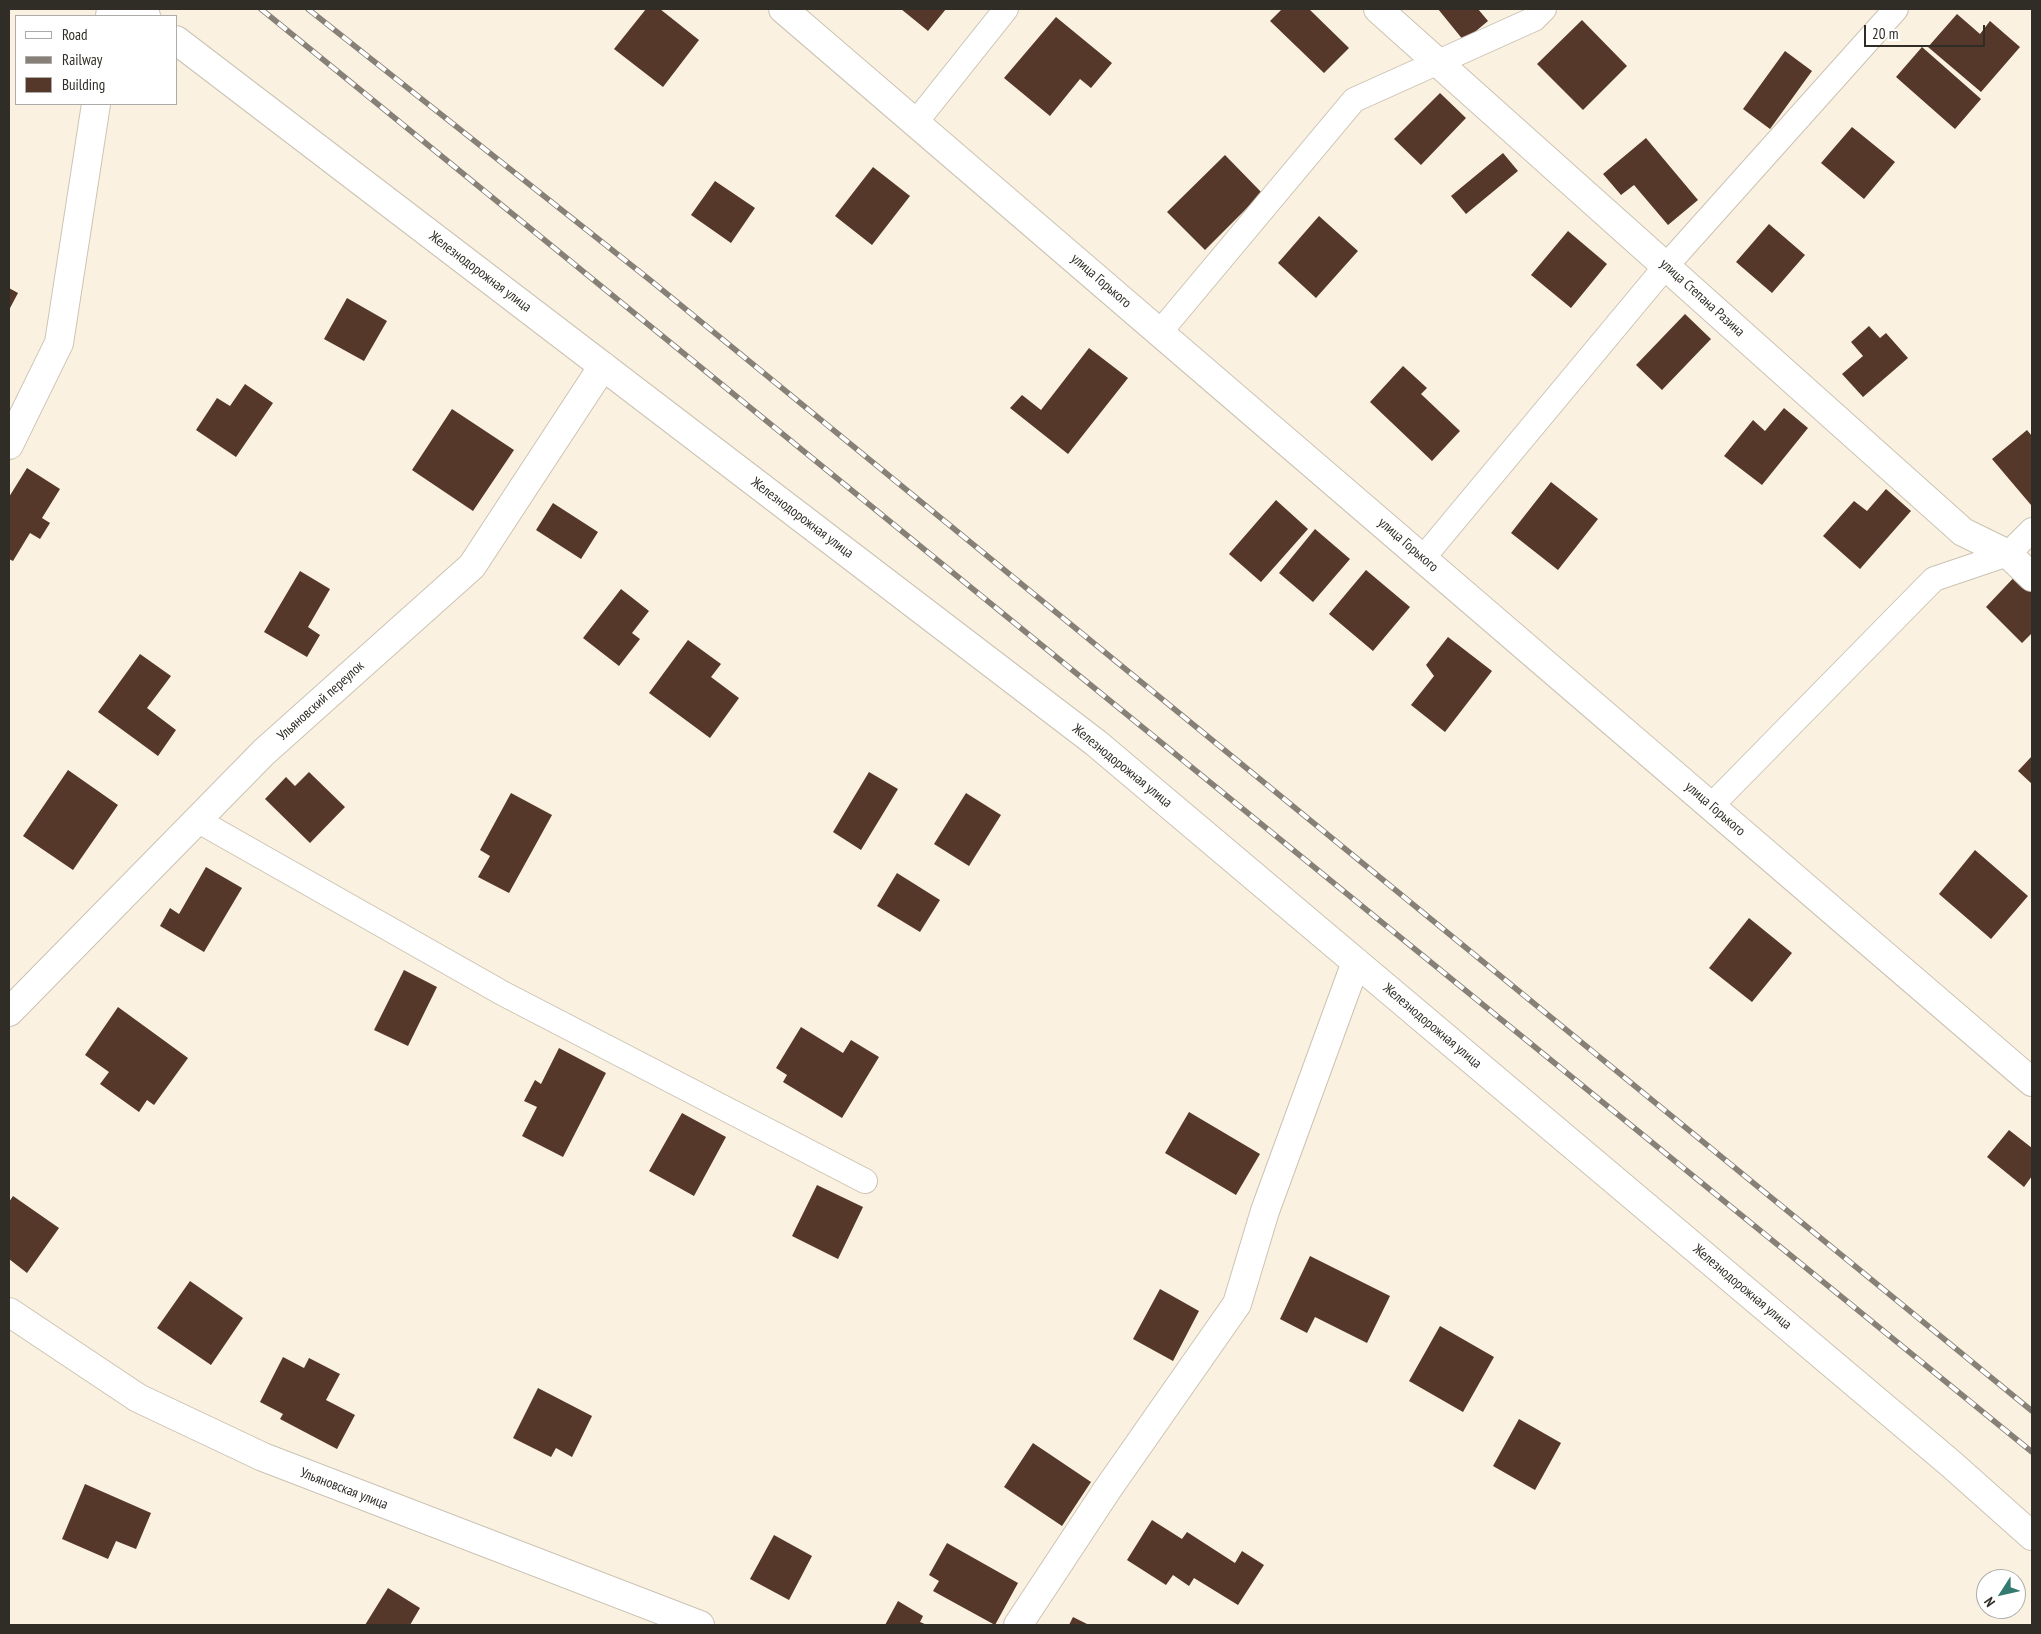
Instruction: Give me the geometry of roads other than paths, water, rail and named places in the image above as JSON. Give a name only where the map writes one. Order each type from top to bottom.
[{"type":"street","name":"улица Горького","points":[[783,9],[2032,1082]]},
{"type":"street","name":"улица Степана Разина","points":[[1378,9],[1963,532],[2008,554],[2032,577]]},
{"type":"street","name":"Железнодорожная улица","points":[[178,42],[1096,743],[1950,1463],[2032,1536]]},
{"type":"street","points":[[9,445],[59,343],[96,105]]},
{"type":"street","name":"Ульяновский переулок","points":[[9,1012],[264,752],[472,566],[603,366]]},
{"type":"street","points":[[1018,1625],[1107,1490],[1237,1304],[1265,1211],[1356,962]]},
{"type":"street","name":"Ульяновская улица","points":[[9,1312],[138,1398],[263,1457],[700,1625]]},
{"type":"lane","points":[[916,122],[1006,9]]},
{"type":"lane","points":[[1160,332],[1354,100],[1534,19],[1544,9]]},
{"type":"lane","points":[[1422,558],[1666,266],[1896,9]]},
{"type":"lane","points":[[1711,806],[1934,579],[2008,554],[2032,530]]},
{"type":"lane","points":[[197,820],[504,994],[865,1181]]},
{"type":"railway","points":[[261,9],[2032,1452]]},
{"type":"railway","points":[[308,9],[650,280],[2032,1411]]}]
